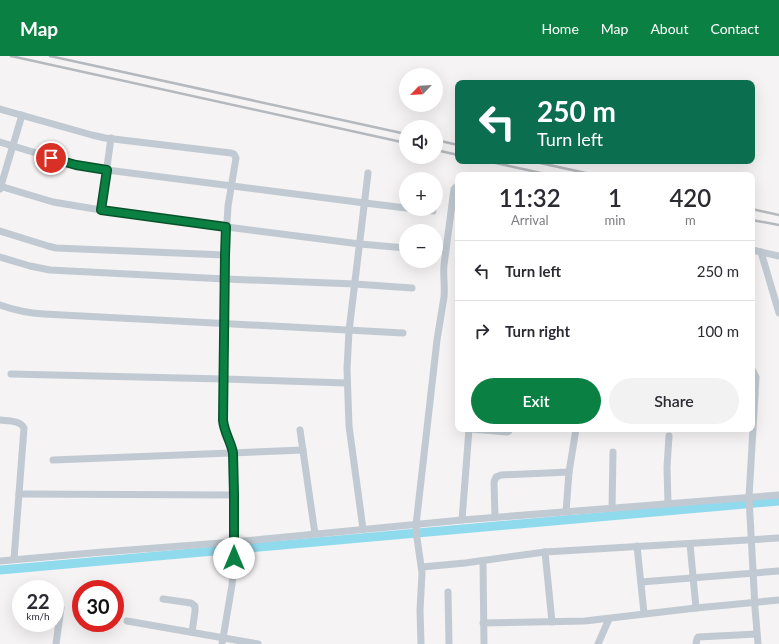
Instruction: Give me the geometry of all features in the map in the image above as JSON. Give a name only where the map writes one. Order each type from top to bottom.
[{"type":"street","points":[[0,109],[84,134],[234,154],[236,158],[226,227],[223,379],[223,420],[233,453],[234,558],[232,585],[223,641]]},
{"type":"street","points":[[22,115],[0,187],[53,202],[101,210],[360,244],[399,247]]},
{"type":"street","points":[[101,210],[111,138]]},
{"type":"street","points":[[0,142],[76,165],[232,187],[399,207]]},
{"type":"street","points":[[363,529],[348,426],[347,383],[349,331],[368,173]]},
{"type":"street","points":[[421,644],[420,610],[422,567],[416,527],[437,340],[444,297],[445,283],[443,272],[455,188]]},
{"type":"street","points":[[0,232],[56,248],[225,255]]},
{"type":"street","points":[[755,251],[779,256]]},
{"type":"street","points":[[761,252],[779,313]]},
{"type":"street","points":[[0,257],[50,270],[225,280],[355,284],[412,288]]},
{"type":"street","points":[[0,305],[31,314],[403,333]]},
{"type":"street","points":[[11,374],[347,383]]},
{"type":"street","points":[[755,375],[755,395]]},
{"type":"street","points":[[0,420],[20,423],[24,428],[14,559]]},
{"type":"street","points":[[300,430],[315,534]]},
{"type":"street","points":[[462,520],[470,432]]},
{"type":"street","points":[[566,512],[569,472],[576,432]]},
{"type":"street","points":[[753,432],[749,517],[758,644]]},
{"type":"street","points":[[668,504],[667,467],[669,436]]},
{"type":"street","points":[[53,460],[303,450]]},
{"type":"street","points":[[612,508],[613,452]]},
{"type":"street","points":[[495,518],[494,482],[496,477],[502,475],[569,472]]},
{"type":"street","points":[[19,494],[234,495]]},
{"type":"street","points":[[0,560],[234,544],[363,529],[416,527],[462,520],[668,504],[749,500],[779,495]]},
{"type":"street","points":[[422,567],[483,561],[545,552],[751,541],[779,538]]},
{"type":"street","points":[[690,544],[696,608]]},
{"type":"street","points":[[637,546],[644,614]]},
{"type":"street","points":[[545,552],[552,622]]},
{"type":"street","points":[[483,561],[484,644]]},
{"type":"street","points":[[641,582],[779,571]]},
{"type":"street","points":[[448,592],[449,644]]},
{"type":"street","points":[[163,599],[191,603],[195,606],[192,632]]},
{"type":"street","points":[[483,623],[570,622],[609,619],[696,608],[779,600]]},
{"type":"street","points":[[598,644],[609,619]]},
{"type":"street","points":[[127,621],[192,632],[223,641],[258,644]]},
{"type":"street","points":[[56,644],[58,632]]},
{"type":"street","points":[[696,644],[698,637],[757,634]]},
{"type":"street","points":[[723,635],[723,644]]},
{"type":"waterway","points":[[0,570],[779,501]]},
{"type":"railway","points":[[11,56],[399,141]]},
{"type":"railway","points":[[50,56],[399,132]]},
{"type":"railway","points":[[443,142],[455,144]]},
{"type":"railway","points":[[443,152],[455,154]]},
{"type":"railway","points":[[500,164],[536,172]]},
{"type":"railway","points":[[545,164],[581,172]]},
{"type":"railway","points":[[755,210],[779,215]]},
{"type":"railway","points":[[755,221],[779,225]]},
{"type":"route","points":[[51,158],[89,168],[107,170],[101,210],[226,227],[223,420],[225,431],[233,453],[234,558]]}]
